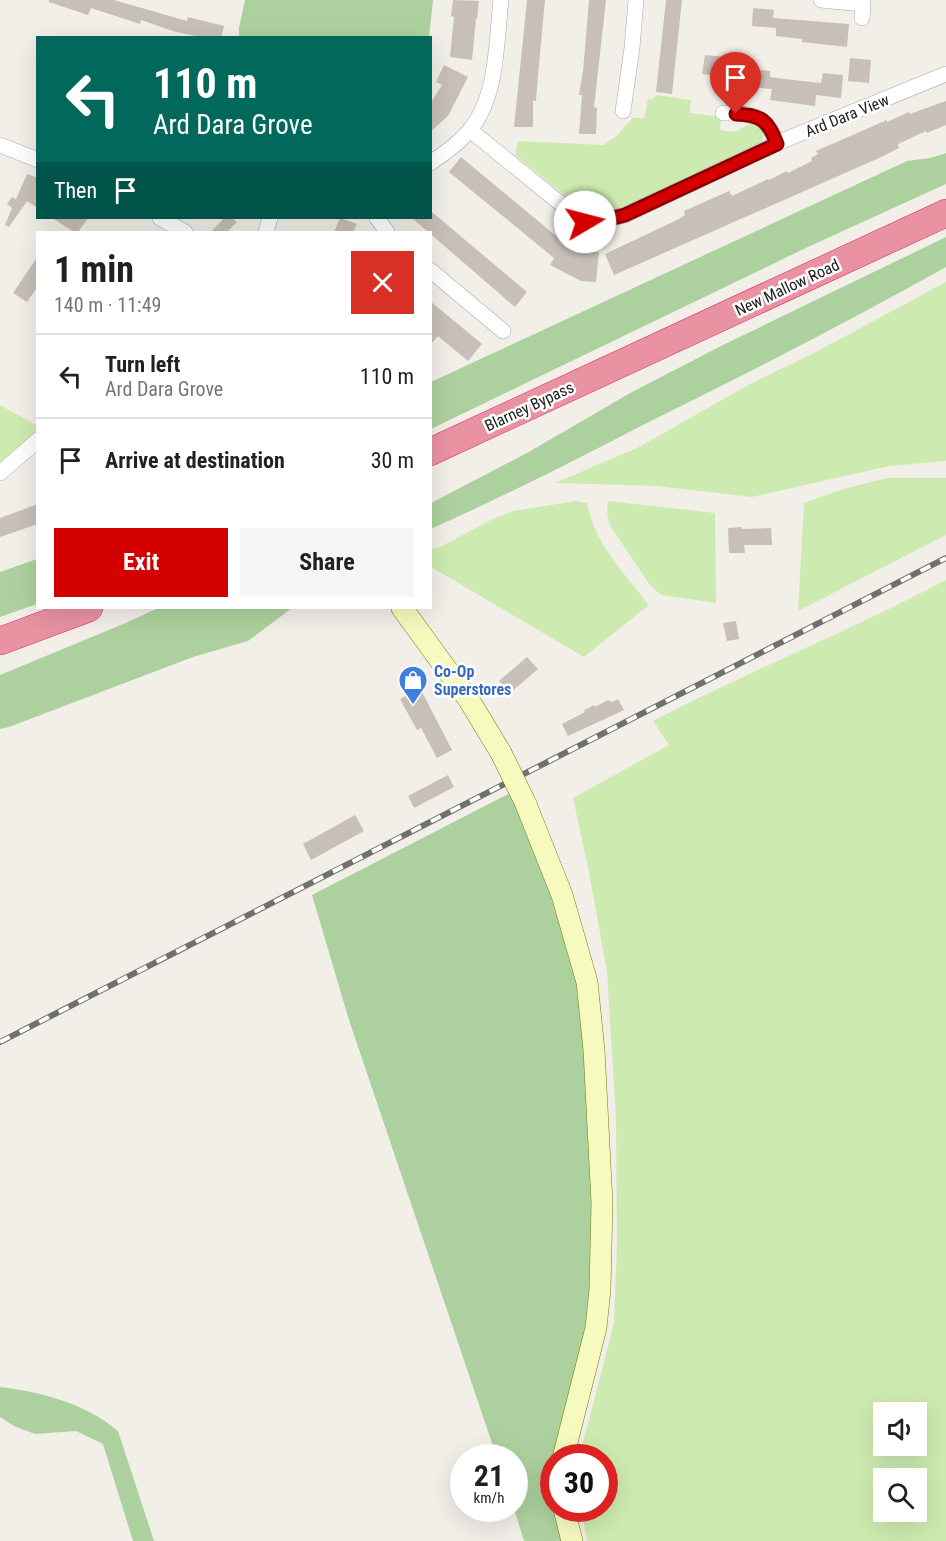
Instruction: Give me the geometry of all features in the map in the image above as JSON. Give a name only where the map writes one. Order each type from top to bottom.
[{"type":"highway","name":"New Mallow Road","points":[[628,360],[946,213]]},
{"type":"highway","name":"Blarney Bypass","points":[[432,451],[628,360]]},
{"type":"highway","points":[[0,641],[86,609]]},
{"type":"street","points":[[432,161],[470,130],[489,88],[501,0]]},
{"type":"street","points":[[623,111],[636,0]]},
{"type":"street","points":[[821,0],[863,4],[862,18]]},
{"type":"street","name":"Ard Dara View","points":[[470,130],[577,217],[585,222],[597,222],[625,215],[777,144],[946,74]]},
{"type":"street","points":[[723,113],[752,115],[762,119],[769,125],[777,144]]},
{"type":"street","points":[[0,145],[36,159]]},
{"type":"street","points":[[162,219],[183,231]]},
{"type":"street","points":[[432,272],[503,331]]},
{"type":"street","points":[[0,473],[36,442]]},
{"type":"street","points":[[403,609],[469,700],[501,753],[525,801],[562,895],[586,982],[594,1050],[602,1203],[600,1289],[596,1328],[567,1444]]},
{"type":"street","points":[[567,1522],[572,1541]]},
{"type":"green space","points":[[245,0],[433,0],[429,36],[239,36]]},
{"type":"green space","points":[[656,95],[691,100],[690,113],[721,117],[720,130],[738,131],[752,122],[765,132],[761,144],[617,212],[596,217],[588,214],[515,155],[518,141],[603,145],[617,136],[632,118],[644,118],[648,99],[652,100]]},
{"type":"green space","points":[[946,153],[946,184],[810,246],[432,429],[432,382],[907,161]]},
{"type":"green space","points":[[946,237],[946,267],[872,308],[540,478],[432,529],[432,502],[527,453],[632,392],[723,345]]},
{"type":"green space","points":[[946,282],[946,461],[889,466],[752,497],[657,486],[555,483],[639,447],[750,384],[814,353]]},
{"type":"green space","points":[[0,405],[36,425],[36,432],[0,463]]},
{"type":"green space","points":[[887,478],[946,478],[946,535],[798,611],[804,503],[843,489]]},
{"type":"green space","points":[[576,501],[587,503],[603,545],[649,605],[584,657],[432,568],[432,549],[513,511]]},
{"type":"green space","points":[[608,501],[715,513],[716,603],[661,595],[650,585],[609,524]]},
{"type":"green space","points":[[36,559],[36,604],[0,617],[0,572]]},
{"type":"green space","points":[[946,580],[946,1541],[587,1541],[583,1522],[618,1522],[618,1444],[583,1444],[614,1323],[617,1244],[616,1119],[607,972],[573,798],[669,745],[653,721]]},
{"type":"green space","points":[[156,609],[291,609],[248,641],[193,657],[0,729],[0,675]]},
{"type":"green space","points":[[510,793],[531,835],[571,957],[585,1026],[596,1239],[591,1322],[557,1444],[540,1444],[540,1522],[560,1522],[564,1541],[524,1541],[518,1522],[528,1522],[528,1444],[492,1444],[348,1017],[312,895]]},
{"type":"green space","points":[[0,1387],[62,1400],[91,1413],[118,1431],[154,1541],[133,1541],[103,1444],[76,1431],[35,1434],[14,1426],[0,1417]]},
{"type":"building","points":[[49,0],[114,0],[187,21],[188,17],[224,26],[222,36],[196,36],[141,20],[140,24],[91,8],[88,15],[49,2]]},
{"type":"building","points":[[453,0],[479,1],[472,60],[450,57],[454,17],[451,16]]},
{"type":"building","points":[[527,0],[545,0],[536,101],[533,101],[533,127],[514,127]]},
{"type":"building","points":[[589,0],[606,0],[594,107],[597,108],[596,134],[579,134],[582,95],[579,95]]},
{"type":"building","points":[[666,0],[682,0],[672,94],[656,92]]},
{"type":"building","points":[[753,8],[774,10],[773,18],[849,24],[847,47],[802,42],[802,39],[776,36],[776,28],[752,26]]},
{"type":"building","points":[[705,55],[725,57],[725,60],[736,61],[735,67],[770,71],[770,77],[821,83],[823,73],[843,75],[841,98],[816,95],[815,106],[770,100],[772,89],[725,85],[726,77],[702,74]]},
{"type":"building","points":[[850,58],[871,60],[869,83],[848,81]]},
{"type":"building","points":[[444,65],[468,77],[448,116],[432,130],[432,101],[442,85],[436,82]]},
{"type":"building","points":[[946,101],[946,125],[927,133],[926,131],[898,144],[899,148],[879,158],[614,275],[605,254],[679,219],[685,215],[684,211],[729,191],[732,196],[787,171],[788,173],[812,161],[811,158],[818,154],[816,151],[887,120],[887,122],[909,112],[910,114]]},
{"type":"building","points":[[461,157],[555,235],[584,251],[599,252],[596,282],[581,281],[550,265],[554,258],[449,172]]},
{"type":"building","points":[[27,174],[36,177],[36,207],[27,201],[9,227],[5,225],[12,208],[7,204],[12,197],[16,199]]},
{"type":"building","points":[[432,212],[527,292],[515,307],[432,235],[432,231],[427,231],[413,219],[432,219]]},
{"type":"building","points":[[54,219],[87,219],[79,231],[72,231]]},
{"type":"building","points":[[223,219],[233,219],[237,222],[228,231],[212,231]]},
{"type":"building","points":[[340,219],[357,224],[354,231],[334,231]]},
{"type":"building","points":[[36,259],[36,289],[27,302],[13,293]]},
{"type":"building","points":[[432,303],[482,344],[468,361],[438,336],[432,343]]},
{"type":"building","points":[[36,505],[36,525],[0,537],[0,518]]},
{"type":"building","points":[[742,527],[742,529],[771,528],[772,545],[744,545],[745,553],[729,553],[728,528]]},
{"type":"building","points":[[736,621],[739,639],[727,641],[723,623]]},
{"type":"building","points":[[527,657],[538,669],[510,693],[499,681]]},
{"type":"building","points":[[420,688],[452,750],[437,758],[421,728],[417,730],[400,699]]},
{"type":"building","points":[[618,699],[624,710],[568,736],[562,724],[594,705],[595,707],[608,700],[612,702]]},
{"type":"building","points":[[448,775],[454,787],[414,808],[408,796]]},
{"type":"building","points":[[355,815],[364,831],[311,860],[303,844]]},
{"type":"railway","points":[[0,1042],[946,558]]},
{"type":"place","name":"Co-Op Superstores","points":[[413,706]]},
{"type":"route","points":[[585,222],[597,222],[625,215],[777,144],[769,125],[762,119],[752,115],[736,114]]}]
